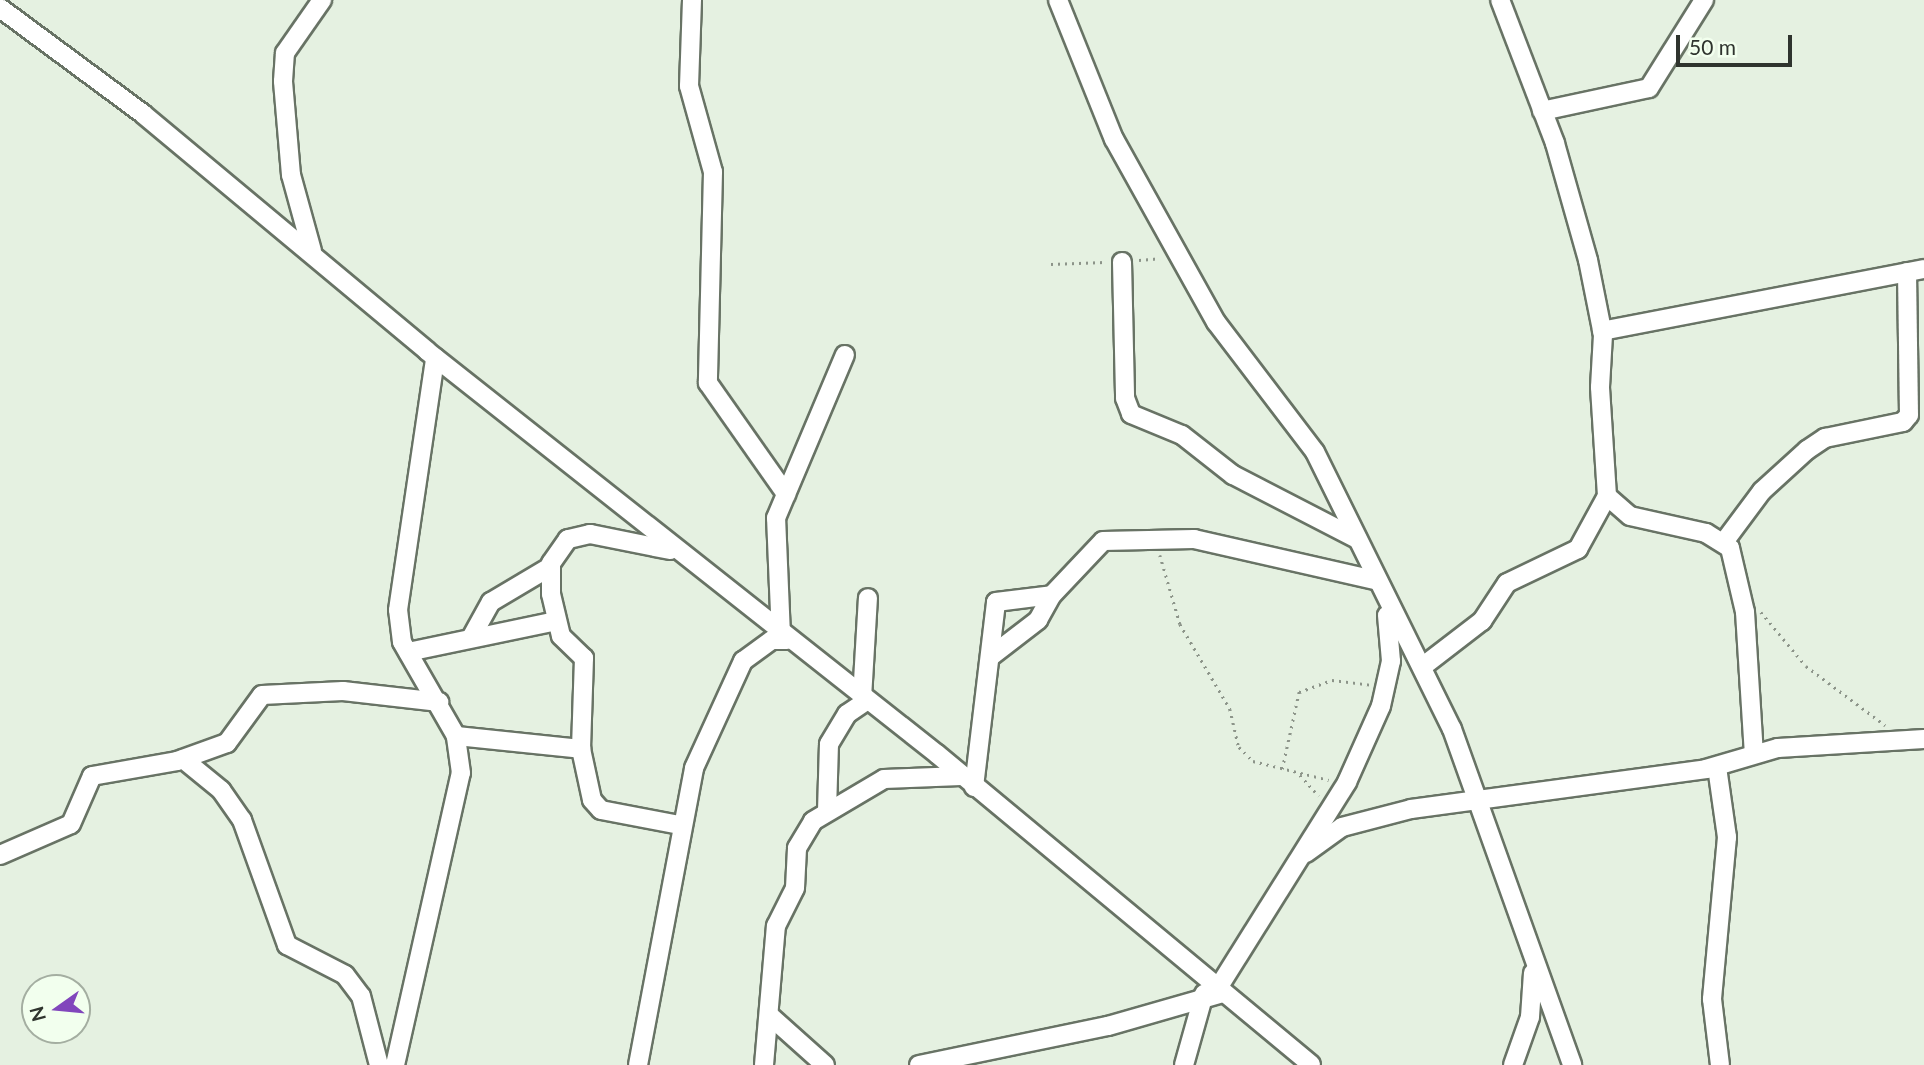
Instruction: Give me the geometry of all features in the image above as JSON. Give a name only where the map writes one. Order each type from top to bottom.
[{"type":"street","points":[[312,251],[291,175],[283,81],[285,53],[321,0]]},
{"type":"street","points":[[692,0],[689,86],[713,172],[708,383],[786,494]]},
{"type":"street","points":[[1058,0],[1114,139],[1199,293],[1302,430],[1357,538],[1384,601],[1422,667],[1477,799],[1572,1065]]},
{"type":"street","points":[[1422,667],[1482,621],[1507,583],[1578,549],[1608,496],[1602,331],[1572,195],[1500,0]]},
{"type":"street","points":[[1542,111],[1649,88],[1704,0]]},
{"type":"street","points":[[0,8],[312,251],[435,358],[968,782],[1215,992],[1311,1065]]},
{"type":"street","points":[[1122,262],[1125,398],[1131,414],[1182,435],[1233,475],[1357,538]]},
{"type":"street","points":[[1602,331],[1915,271],[1909,415],[1903,422],[1825,438],[1807,450],[1762,491],[1724,542]]},
{"type":"street","points":[[784,638],[774,530],[786,494],[845,355]]},
{"type":"street","points":[[396,1065],[461,773],[456,736],[439,702],[408,652],[398,610],[435,358]]},
{"type":"street","points":[[1608,496],[1630,516],[1724,542]]},
{"type":"street","points":[[680,825],[601,810],[592,800],[581,749],[584,658],[561,636],[556,621],[550,567],[555,549],[590,534],[681,554]]},
{"type":"street","points":[[990,657],[1038,620],[1052,595],[1103,541],[1158,542],[1194,539],[1374,580]]},
{"type":"street","points":[[1724,542],[1740,589],[1754,754]]},
{"type":"street","points":[[472,636],[491,602],[550,567]]},
{"type":"street","points":[[968,782],[990,657],[996,602],[1052,595]]},
{"type":"street","points":[[827,811],[829,744],[847,714],[864,700],[868,597]]},
{"type":"street","points":[[1184,1065],[1215,992],[1262,909],[1306,852],[1346,785],[1385,689],[1391,661],[1384,601]]},
{"type":"street","points":[[408,652],[472,636],[556,621]]},
{"type":"street","points":[[638,1065],[680,825],[694,768],[743,661],[772,640],[784,638]]},
{"type":"street","points":[[0,855],[71,824],[92,776],[183,759],[239,733],[261,695],[343,691],[439,702]]},
{"type":"street","points":[[456,736],[581,749]]},
{"type":"street","points":[[1306,852],[1342,827],[1477,799],[1717,766],[1754,754],[1924,738]]},
{"type":"street","points":[[183,759],[221,790],[242,820],[287,945],[345,975],[361,996],[379,1065]]},
{"type":"street","points":[[1717,766],[1727,837],[1712,999],[1720,1065]]},
{"type":"street","points":[[764,1065],[773,939],[795,888],[797,848],[813,821],[884,779],[968,782]]},
{"type":"street","points":[[1513,1065],[1530,1017],[1533,956]]},
{"type":"street","points":[[919,1065],[1108,1026],[1215,992]]},
{"type":"street","points":[[769,1015],[797,1034],[825,1065]]},
{"type":"path","points":[[1158,542],[1180,624],[1230,709],[1239,747],[1253,761],[1346,785]]},
{"type":"path","points":[[1740,589],[1807,666],[1905,738]]},
{"type":"path","points":[[1282,769],[1295,701],[1305,687],[1348,680],[1385,689]]},
{"type":"path","points":[[1299,774],[1329,814]]}]
